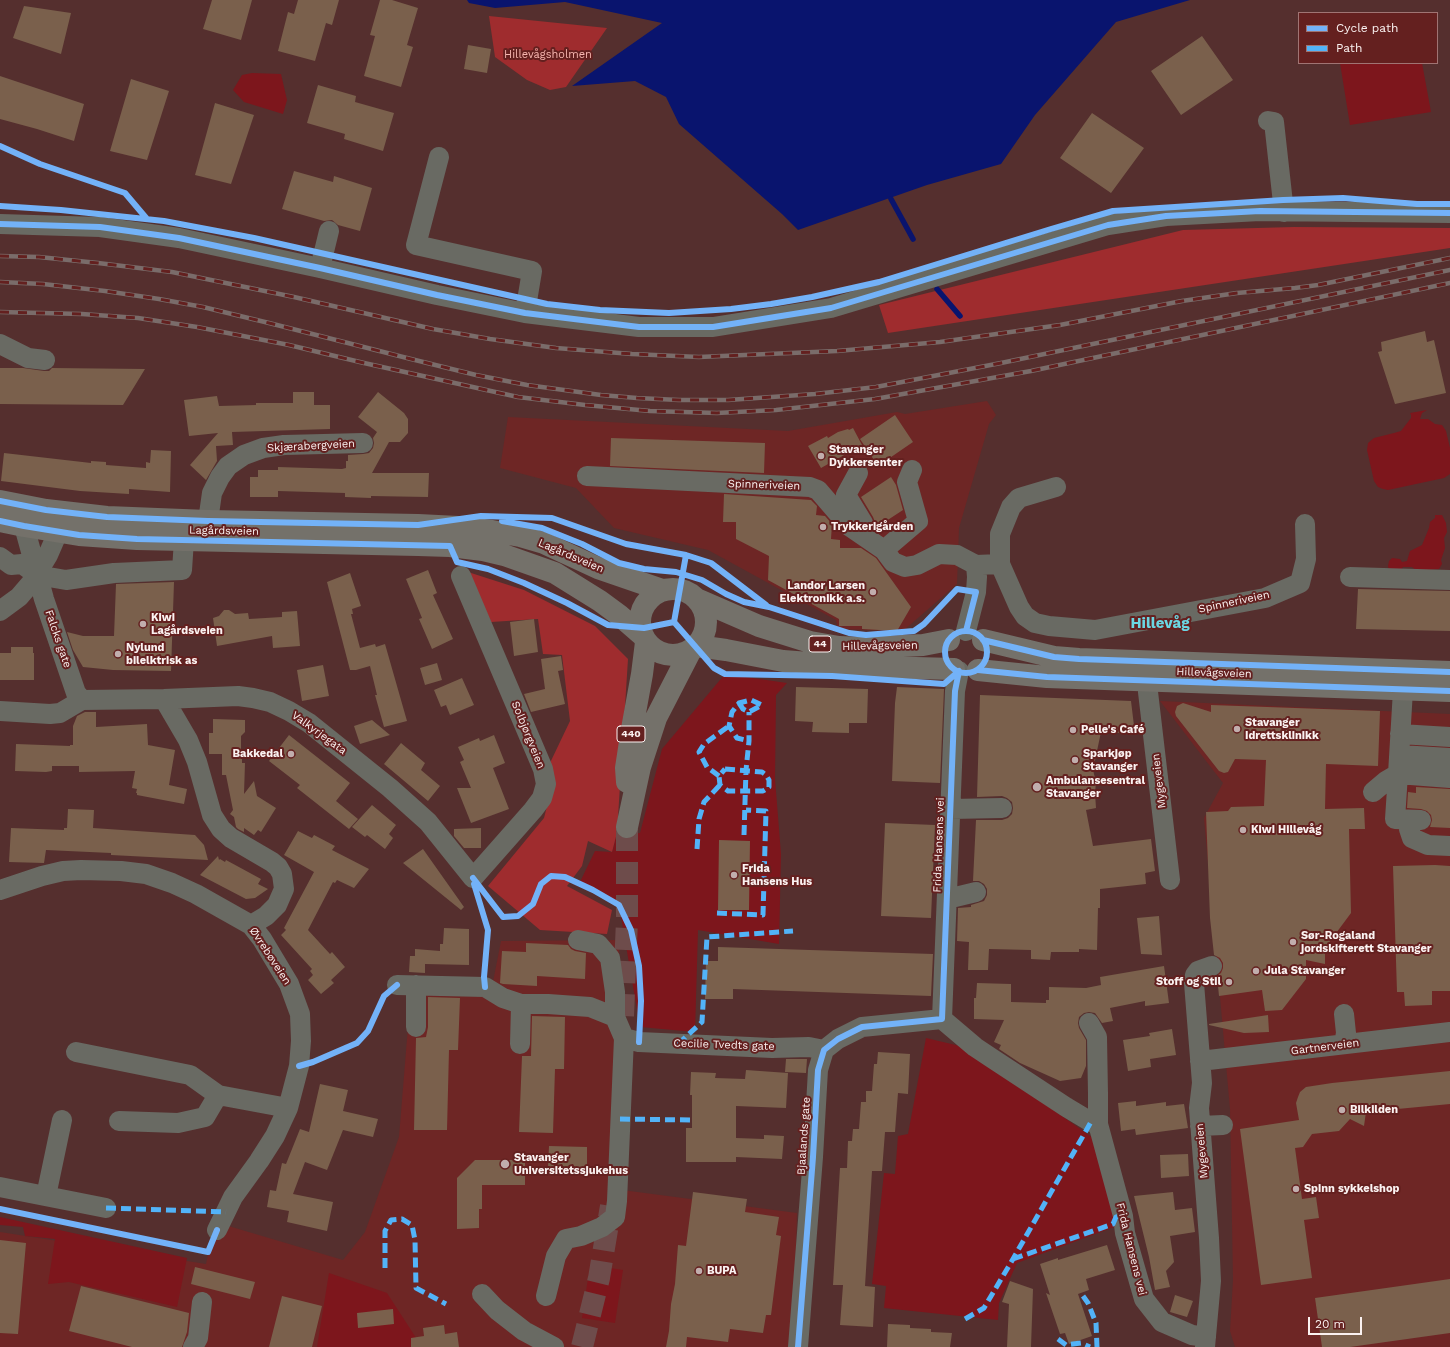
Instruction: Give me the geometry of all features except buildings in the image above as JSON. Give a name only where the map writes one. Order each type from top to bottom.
[{"type":"main road","name":"Lagårdsveien","points":[[0,501],[46,510],[107,517],[208,521],[418,525],[458,527],[492,531],[544,543],[598,568],[662,590]]},
{"type":"main road","name":"Lagårdsveien","points":[[0,521],[58,532],[91,536],[184,540],[431,545],[483,550],[504,555],[555,573],[600,601],[619,615],[644,639]]},
{"type":"main road","name":"44","points":[[662,590],[677,589],[691,593],[699,600]]},
{"type":"main road","points":[[644,639],[640,620],[644,607],[652,596],[662,590]]},
{"type":"main road","points":[[693,649],[705,635],[707,622],[705,610],[699,600]]},
{"type":"main road","name":"Hillevågsveien","points":[[699,600],[759,626],[810,642],[839,647],[869,648],[923,645],[966,637],[1054,657],[1071,659],[1450,672]]},
{"type":"main road","points":[[966,637],[986,645],[986,658],[983,665],[963,670],[949,663],[946,657],[946,648],[966,637]]},
{"type":"main road","name":"44","points":[[644,639],[656,651],[667,656],[678,656],[693,649]]},
{"type":"main road","name":"440","points":[[644,639],[642,674],[626,768],[627,827],[640,767],[656,718],[693,649]]},
{"type":"main road","name":"Hillevågsveien","points":[[693,649],[726,650],[783,660],[839,666],[963,670],[1047,677],[1450,691]]},
{"type":"street","points":[[1268,121],[1274,122],[1292,212]]},
{"type":"street","points":[[439,157],[416,245],[532,271],[525,314]]},
{"type":"street","points":[[0,224],[100,227],[179,238],[525,314],[639,328],[714,327],[831,308],[1108,224],[1166,216],[1260,211],[1450,213]]},
{"type":"street","points":[[320,268],[329,231]]},
{"type":"street","points":[[0,344],[28,358],[45,360]]},
{"type":"street","name":"Skjærabergveien","points":[[208,521],[212,493],[220,477],[228,466],[244,455],[263,448],[284,445],[363,443]]},
{"type":"street","points":[[858,473],[846,495],[876,544],[918,521],[907,482],[912,470]]},
{"type":"street","name":"Spinneriveien","points":[[587,476],[810,487],[818,490],[849,526],[876,544],[893,562],[905,567],[917,564],[940,554],[958,555],[976,565]]},
{"type":"street","name":"Spinneriveien","points":[[1056,487],[1019,498],[1011,507],[1000,534],[1000,564],[1019,607],[1025,616],[1035,623],[1049,626],[1094,630],[1265,598],[1300,583],[1306,559],[1304,524]]},
{"type":"street","name":"Falcks gate","points":[[24,526],[44,599],[76,693],[82,700]]},
{"type":"street","points":[[0,611],[19,597],[37,575],[58,532]]},
{"type":"street","points":[[4,566],[22,564],[37,575],[66,580],[114,573],[182,570],[184,540]]},
{"type":"street","points":[[966,637],[976,592],[978,577],[976,565],[1000,564]]},
{"type":"street","name":"Solbjørgveien","points":[[461,576],[542,769],[546,784],[542,798],[533,810],[473,878]]},
{"type":"street","points":[[1350,577],[1450,580]]},
{"type":"street","name":"Frida Hansens vei","points":[[942,1019],[955,691],[963,670]]},
{"type":"street","name":"Mygeveien","points":[[1148,681],[1148,692],[1170,880]]},
{"type":"street","points":[[1403,690],[1395,819],[1417,820],[1409,829],[1412,838],[1428,845],[1450,846]]},
{"type":"street","name":"Valkyrjegata","points":[[0,711],[50,714],[60,713],[82,700],[238,696],[270,702],[309,723],[390,788],[428,822],[473,878]]},
{"type":"street","points":[[164,699],[188,740],[197,762],[212,815],[220,829],[231,838],[272,862],[278,867],[282,874],[284,890],[277,905],[266,916],[251,925]]},
{"type":"street","points":[[1400,734],[1450,737]]},
{"type":"street","points":[[1373,792],[1386,781],[1399,765],[1450,758]]},
{"type":"street","points":[[1399,765],[1450,778]]},
{"type":"street","points":[[951,808],[1002,808]]},
{"type":"street","name":"Øvrebøveien","points":[[0,890],[42,876],[63,871],[121,871],[146,874],[172,883],[196,894],[251,925],[262,939],[289,984],[300,1014],[301,1042],[299,1066],[288,1108],[271,1142],[233,1196],[217,1230]]},
{"type":"street","points":[[947,899],[976,892]]},
{"type":"street","points":[[546,1296],[556,1256],[566,1239],[581,1236],[602,1227],[615,1217],[617,1201],[624,1038],[615,1017],[616,992],[610,958],[598,944],[578,940]]},
{"type":"street","name":"Mygeveien","points":[[1206,1342],[1211,1281],[1199,1108],[1202,1083],[1194,983],[1195,975],[1198,970],[1212,966]]},
{"type":"street","points":[[397,985],[485,987],[503,998],[521,1004],[590,1006],[615,1017]]},
{"type":"street","points":[[416,985],[416,1027]]},
{"type":"street","points":[[520,1044],[521,1004]]},
{"type":"street","points":[[1344,1014],[1346,1033],[1344,1044]]},
{"type":"street","points":[[824,1050],[838,1039],[862,1027],[942,1019],[975,1047],[1066,1107],[1091,1122],[1098,1124]]},
{"type":"street","name":"Frida Hansens vei","points":[[1089,1023],[1097,1037],[1098,1124],[1123,1216],[1125,1233],[1144,1299],[1162,1322],[1206,1342]]},
{"type":"street","name":"Gartnerveien","points":[[1200,1061],[1450,1032]]},
{"type":"street","name":"Cecilie Tvedts gate","points":[[624,1038],[639,1042],[772,1048],[810,1047],[824,1050]]},
{"type":"street","name":"Bjaalands gate","points":[[798,1347],[818,1070],[824,1050]]},
{"type":"street","points":[[76,1052],[190,1075],[218,1095],[288,1108]]},
{"type":"street","points":[[119,1121],[178,1123],[205,1117],[218,1095]]},
{"type":"street","points":[[46,1196],[62,1120]]},
{"type":"street","points":[[1200,1126],[1223,1125]]},
{"type":"street","points":[[0,1187],[106,1208]]},
{"type":"street","points":[[482,1294],[497,1310],[524,1331],[554,1347]]},
{"type":"street","points":[[193,1347],[198,1338],[202,1302]]},
{"type":"shaded area","points":[[467,0],[1190,0],[1116,22],[1035,115],[1001,164],[927,185],[798,230],[782,214],[679,124],[666,97],[635,81],[572,86],[662,23],[565,2],[495,8],[469,3]]},
{"type":"shaded area","points":[[1340,64],[1422,64],[1431,112],[1350,125]]},
{"type":"shaded area","points":[[252,73],[281,74],[287,100],[283,114],[244,102],[233,90],[242,75]]},
{"type":"shaded area","points":[[987,401],[996,415],[989,424],[959,528],[957,584],[903,631],[838,629],[836,620],[708,550],[614,528],[576,488],[500,468],[508,417],[788,431],[897,412],[905,414]]},
{"type":"shaded area","points":[[1427,410],[1422,413],[1420,419],[1428,419],[1435,424],[1442,425],[1446,431],[1450,448],[1450,474],[1444,478],[1388,490],[1378,487],[1374,481],[1367,450],[1368,443],[1374,438],[1401,431],[1411,418],[1410,413]]},
{"type":"shaded area","points":[[1435,515],[1442,515],[1446,523],[1447,532],[1444,538],[1445,548],[1441,560],[1442,564],[1439,569],[1417,571],[1412,567],[1403,567],[1400,571],[1389,570],[1389,561],[1392,558],[1400,559],[1402,562],[1407,561],[1410,551],[1422,545],[1430,522],[1435,518]]},
{"type":"shaded area","points":[[725,674],[787,683],[776,695],[775,779],[781,854],[779,944],[698,930],[695,1032],[640,1027],[619,905],[579,884],[595,851],[612,852],[617,833],[640,833],[662,749]]},
{"type":"shaded area","points":[[1160,701],[1450,714],[1450,1347],[1235,1347],[1230,1331],[1233,1280],[1230,1109],[1204,818],[1223,783]]},
{"type":"shaded area","name":"Stavanger Universitetssjukehus","points":[[619,940],[622,1190],[797,1213],[793,1347],[0,1347],[0,1232],[206,1264],[215,1222],[343,1260],[365,1232],[399,1137],[411,990],[492,987],[501,941]]},
{"type":"shaded area","points":[[926,1038],[964,1047],[1096,1140],[1117,1226],[1017,1263],[999,1303],[998,1320],[884,1308],[886,1286],[872,1284],[884,1173],[895,1174],[898,1136],[908,1134]]},
{"type":"shaded area","points":[[0,1217],[187,1258],[177,1307],[69,1282],[48,1284],[55,1239],[25,1236],[23,1227],[0,1225]]},
{"type":"shaded area","points":[[590,1265],[623,1270],[615,1323],[582,1318]]},
{"type":"shaded area","points":[[329,1273],[387,1293],[422,1347],[317,1347]]},
{"type":"green space","name":"Hillevågsholmen","points":[[489,16],[607,28],[566,87],[550,90],[527,80],[495,57]]},
{"type":"green space","points":[[1294,227],[1450,228],[1450,248],[888,333],[879,305],[1183,230]]},
{"type":"green space","points":[[468,572],[524,590],[595,626],[628,659],[617,833],[612,852],[588,841],[582,866],[567,886],[612,910],[607,934],[540,930],[488,886],[544,818],[554,779],[549,765],[570,721],[562,655],[543,654],[538,619],[491,622]]},
{"type":"waterway","points":[[891,199],[913,239]]},
{"type":"waterway","points":[[937,289],[960,316]]},
{"type":"tunnel","points":[[623,1016],[627,920],[627,827]]},
{"type":"tunnel","points":[[582,1347],[599,1278],[611,1206]]},
{"type":"railway","points":[[0,256],[39,257],[172,272],[294,297],[433,329],[490,339],[556,348],[632,354],[699,357],[837,351],[940,342],[1060,325],[1182,301],[1237,293],[1318,285],[1450,258]]},
{"type":"railway","points":[[0,282],[43,284],[105,291],[203,307],[476,375],[527,385],[601,395],[637,398],[728,400],[815,394],[876,387],[1001,363],[1450,270]]},
{"type":"railway","points":[[0,312],[82,314],[138,318],[197,327],[289,345],[518,397],[650,411],[717,413],[776,410],[875,399],[1031,371],[1450,283]]},
{"type":"marked path","points":[[739,703],[743,709],[749,712],[762,705],[751,700],[739,703],[732,712],[729,726],[737,738],[749,741]]},
{"type":"marked path","points":[[744,835],[749,712]]},
{"type":"marked path","points":[[719,776],[707,767],[699,752],[704,744],[729,726]]},
{"type":"marked path","points":[[725,769],[762,772],[769,780],[769,787],[763,791],[728,791],[720,785],[719,776],[725,769]]},
{"type":"marked path","points":[[697,849],[699,819],[704,802],[720,785]]},
{"type":"marked path","points":[[717,913],[763,915],[766,811],[746,810]]},
{"type":"marked path","points":[[678,1044],[702,1022],[707,937],[793,931]]},
{"type":"marked path","points":[[620,1119],[691,1120]]},
{"type":"marked path","points":[[965,1319],[984,1308],[1091,1122]]},
{"type":"marked path","points":[[106,1208],[226,1212]]},
{"type":"marked path","points":[[1013,1259],[1113,1224],[1116,1217],[1123,1216]]},
{"type":"marked path","points":[[385,1268],[385,1231],[391,1220],[402,1219],[412,1225],[415,1240],[416,1288],[446,1304]]},
{"type":"marked path","points":[[1083,1296],[1088,1303],[1096,1323],[1097,1347]]},
{"type":"marked path","points":[[1058,1339],[1066,1345],[1081,1343],[1090,1347]]},
{"type":"cycle path","points":[[0,146],[40,164],[125,193],[147,219]]},
{"type":"cycle path","points":[[0,206],[61,210],[164,221],[254,238],[547,304],[600,310],[669,313],[731,309],[771,304],[812,297],[879,282],[1113,211],[1283,200],[1343,198],[1417,204],[1450,204]]},
{"type":"cycle path","points":[[0,224],[100,227],[179,238],[525,313],[639,327],[713,327],[831,308],[1108,225],[1166,216],[1260,211],[1450,213]]},
{"type":"cycle path","points":[[0,501],[46,510],[107,517],[208,521],[418,525],[481,516],[552,518],[626,544],[686,555]]},
{"type":"cycle path","points":[[0,521],[79,535],[137,539],[450,546],[457,562],[488,569],[524,583],[567,603],[608,625],[644,628],[674,622],[714,668],[725,674],[832,676],[944,684],[959,671]]},
{"type":"cycle path","points":[[502,521],[542,528],[582,544],[619,563],[644,569],[676,572],[702,580],[726,594],[744,602],[769,607],[849,633],[866,635],[914,631],[924,624],[957,589],[976,592],[966,631]]},
{"type":"cycle path","points":[[674,622],[686,555],[711,563],[766,605]]},
{"type":"cycle path","points":[[966,631],[981,637],[987,652],[981,667],[966,673],[951,667],[945,652],[951,637],[966,631]]},
{"type":"cycle path","points":[[983,640],[1054,657],[1079,659],[1450,672]]},
{"type":"cycle path","points":[[978,670],[1047,677],[1450,691]]},
{"type":"cycle path","points":[[798,1347],[813,1157],[818,1070],[824,1050],[838,1039],[862,1027],[942,1019],[955,691],[959,671]]},
{"type":"cycle path","points":[[473,878],[503,917],[518,916],[533,904],[541,884],[551,876],[565,877],[593,890],[619,905],[631,930],[639,966],[641,1001],[639,1042]]},
{"type":"cycle path","points":[[474,884],[488,930],[484,977],[485,987]]},
{"type":"cycle path","points":[[299,1066],[313,1062],[357,1043],[368,1031],[384,996],[397,985]]},
{"type":"cycle path","points":[[0,1209],[208,1252],[217,1230]]},
{"type":"place","name":"Stavanger Dykkersenter","points":[[821,456]]},
{"type":"place","name":"Trykkerigården","points":[[823,527]]},
{"type":"place","name":"Landor Larsen Elektronikk a.s.","points":[[873,592]]},
{"type":"place","name":"Kiwi Lagårdsveien","points":[[143,624]]},
{"type":"place","name":"Nylund bilelktrisk as","points":[[118,654]]},
{"type":"place","name":"Stavanger Idrettsklinikk","points":[[1237,729]]},
{"type":"place","name":"Pelle's Café","points":[[1073,730]]},
{"type":"place","name":"Bakkedal","points":[[291,754]]},
{"type":"place","name":"Sparkjøp Stavanger","points":[[1075,760]]},
{"type":"place","name":"Ambulansesentral Stavanger","points":[[1037,787]]},
{"type":"place","name":"Kiwi Hillevåg","points":[[1243,830]]},
{"type":"place","name":"Frida Hansens Hus","points":[[734,875]]},
{"type":"place","name":"Sør-Rogaland jordskifterett Stavanger","points":[[1293,942]]},
{"type":"place","name":"Jula Stavanger","points":[[1256,971]]},
{"type":"place","name":"Stoff og Stil","points":[[1229,982]]},
{"type":"place","name":"Bilkilden","points":[[1342,1110]]},
{"type":"place","name":"Stavanger Universitetssjukehus","points":[[505,1164]]},
{"type":"place","name":"Spinn sykkelshop","points":[[1296,1189]]},
{"type":"place","name":"BUPA","points":[[699,1271]]},
{"type":"district","name":"Hillevåg","points":[[1160,624]]}]
